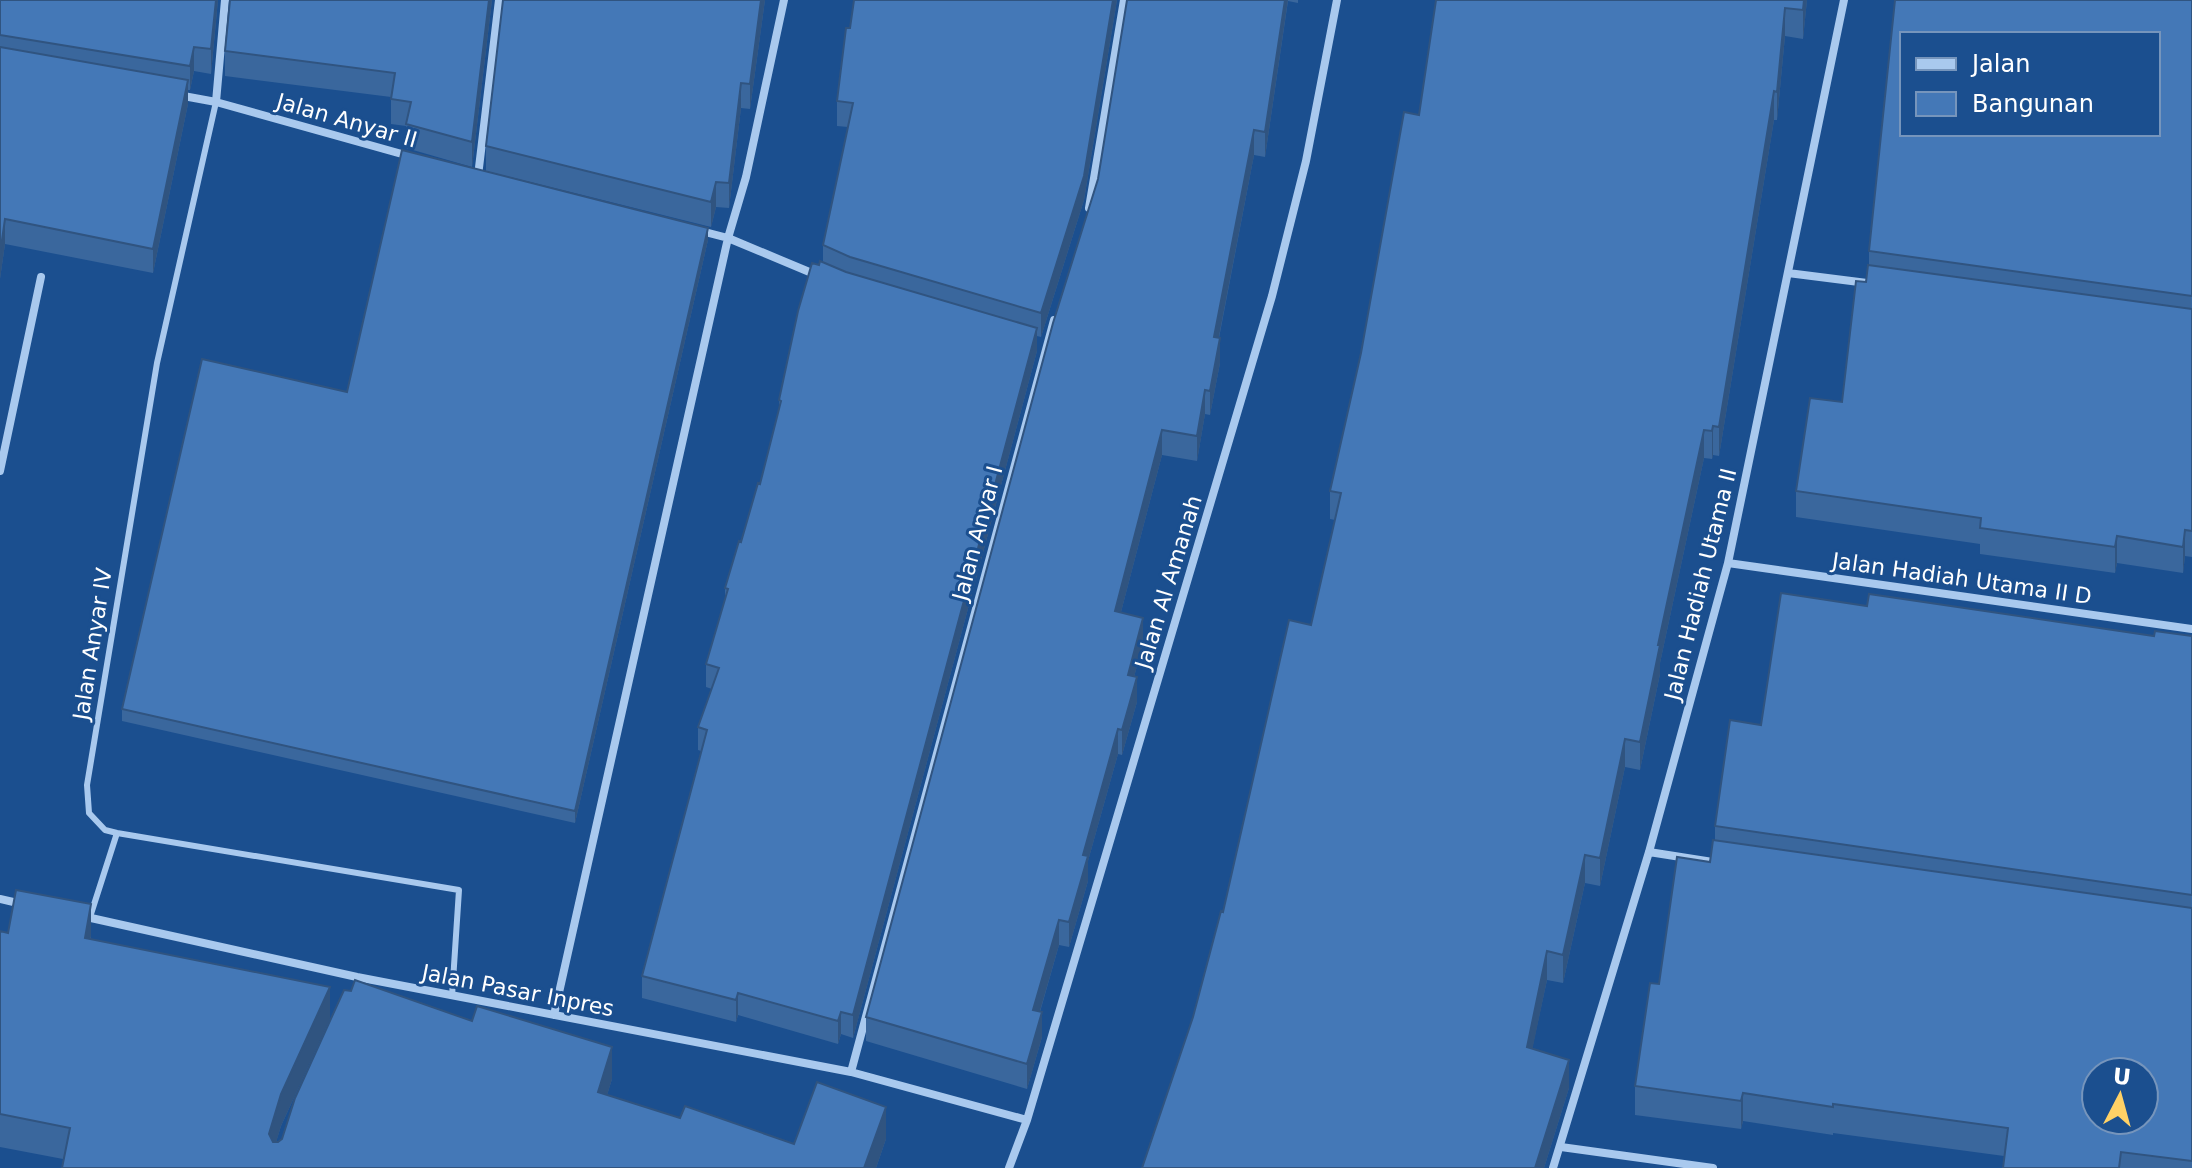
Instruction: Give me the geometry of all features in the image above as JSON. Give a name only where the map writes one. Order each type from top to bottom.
[{"type":"street","name":"Jalan Anyar IV","points":[[216,102],[225,0]]},
{"type":"street","points":[[478,176],[499,0]]},
{"type":"street","points":[[554,1015],[784,0]]},
{"type":"street","points":[[1086,217],[1124,0]]},
{"type":"street","name":"Jalan Al Amanah","points":[[1009,1168],[1027,1120],[1272,296],[1306,161],[1337,0]]},
{"type":"street","name":"Jalan Hadiah Utama II","points":[[1553,1168],[1649,852],[1728,563],[1844,0]]},
{"type":"street","name":"Jalan Anyar II","points":[[169,94],[216,102],[420,160]]},
{"type":"street","points":[[463,172],[493,180]]},
{"type":"street","points":[[684,227],[728,238],[835,283]]},
{"type":"street","points":[[1788,273],[1882,286]]},
{"type":"street","points":[[0,471],[41,277]]},
{"type":"street","name":"Jalan Anyar I","points":[[851,1072],[1059,303]]},
{"type":"street","points":[[1031,342],[1046,346]]},
{"type":"street","name":"Jalan Hadiah Utama II D","points":[[1728,563],[2192,629]]},
{"type":"street","points":[[1649,852],[1726,864]]},
{"type":"street","points":[[0,899],[30,905]]},
{"type":"street","name":"Jalan Pasar Inpres","points":[[75,914],[357,977],[851,1072],[1027,1120]]},
{"type":"street","points":[[351,991],[357,977]]},
{"type":"street","points":[[1561,1147],[1713,1168]]},
{"type":"lane","name":"Jalan Anyar IV","points":[[117,833],[105,830],[89,813],[87,785],[157,363],[216,102]]},
{"type":"lane","points":[[89,917],[117,833],[459,890],[452,996]]},
{"type":"building","points":[[0,0],[216,0],[211,49],[194,47],[190,66],[0,35]]},
{"type":"building","points":[[230,0],[489,0],[472,142],[406,124],[411,102],[391,99],[395,73],[225,51]]},
{"type":"building","points":[[503,0],[761,0],[750,84],[741,83],[729,183],[716,182],[711,202],[486,146]]},
{"type":"building","points":[[854,0],[1113,0],[1084,176],[1041,313],[850,257],[823,245],[853,103],[837,101],[846,28],[850,28]]},
{"type":"building","points":[[1127,0],[1285,0],[1265,132],[1254,130],[1214,337],[1220,338],[1210,391],[1205,390],[1197,436],[1162,430],[1115,611],[1143,618],[1128,675],[1137,677],[1122,730],[1118,729],[1083,855],[1088,856],[1069,922],[1059,920],[1033,1010],[1042,1012],[1027,1064],[866,1017],[1053,323],[1098,179]]},
{"type":"building","points":[[1436,0],[1804,0],[1803,10],[1785,8],[1777,92],[1774,91],[1719,427],[1713,426],[1712,431],[1704,430],[1640,742],[1625,739],[1600,858],[1585,855],[1563,955],[1547,951],[1527,1047],[1569,1060],[1535,1168],[1142,1168],[1193,1017],[1223,912],[1289,620],[1311,625],[1341,493],[1330,491],[1361,353],[1404,112],[1419,115]]},
{"type":"building","points":[[1895,0],[2192,0],[2192,296],[1869,251]]},
{"type":"building","points":[[0,47],[188,80],[153,249],[5,219],[0,254]]},
{"type":"building","points":[[402,150],[708,228],[575,811],[122,709],[202,359],[347,392]]},
{"type":"building","points":[[820,261],[846,272],[1037,328],[853,1015],[841,1012],[838,1021],[738,993],[736,1000],[642,976],[707,730],[698,727],[719,668],[706,664],[739,541],[760,484],[781,401],[798,311],[812,263],[819,265]]},
{"type":"building","points":[[1868,265],[2192,309],[2192,531],[2185,530],[2183,547],[2117,536],[2115,547],[1980,528],[1981,518],[1796,491],[1810,398],[1842,402],[1856,281],[1866,282]]},
{"type":"building","points":[[1781,593],[1867,606],[1869,594],[2154,636],[2155,631],[2192,636],[2192,895],[1715,826],[1730,720],[1761,725]]},
{"type":"building","points":[[1713,840],[2192,908],[2192,1161],[2121,1152],[2119,1168],[2003,1168],[2008,1128],[1743,1093],[1741,1101],[1635,1086],[1650,983],[1659,984],[1677,857],[1710,862]]},
{"type":"building","points":[[16,890],[91,904],[85,938],[330,987],[281,1094],[269,1134],[273,1142],[282,1139],[295,1098],[344,990],[351,991],[355,980],[472,1021],[477,1006],[612,1047],[598,1092],[680,1118],[685,1106],[794,1144],[817,1082],[886,1107],[864,1168],[62,1168],[70,1128],[0,1114],[0,931],[8,933]]}]
